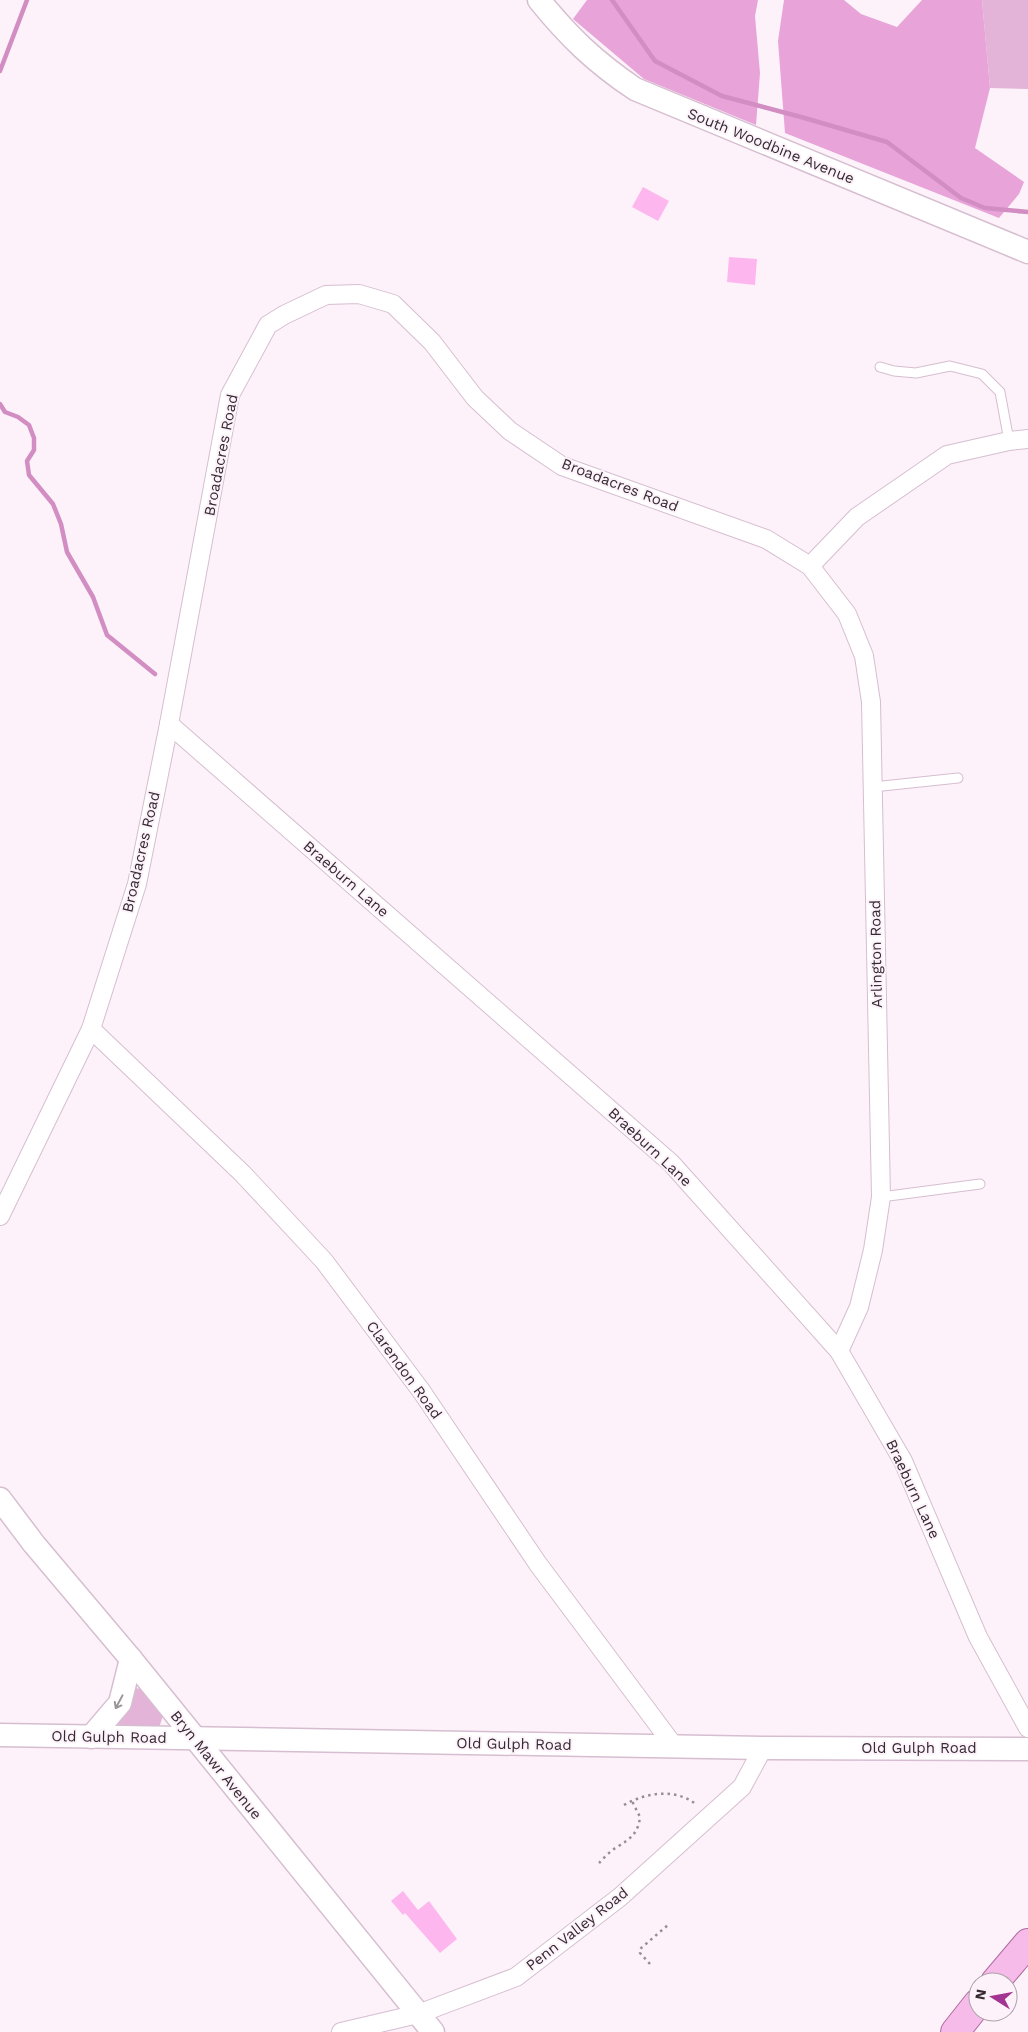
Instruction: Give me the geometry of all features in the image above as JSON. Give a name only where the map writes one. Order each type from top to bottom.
[{"type":"main road","points":[[1003,1972],[1028,1943]]},
{"type":"main road","points":[[954,2032],[968,2015]]},
{"type":"street","name":"South Woodbine Avenue","points":[[539,0],[585,52],[634,89],[1028,252]]},
{"type":"street","name":"Broadacres Road","points":[[0,1216],[91,1029],[136,884],[169,724],[230,395],[268,325],[284,315],[326,295],[359,294],[393,304],[432,342],[475,398],[503,425],[562,466],[766,539],[810,566]]},
{"type":"street","points":[[810,566],[856,517],[947,455],[1009,441],[1028,439]]},
{"type":"street","name":"Arlington Road","points":[[810,566],[847,614],[864,656],[871,702],[881,1197],[873,1250],[858,1307],[839,1351]]},
{"type":"street","name":"Braeburn Lane","points":[[169,724],[671,1163],[839,1351],[903,1461],[978,1637],[1028,1728]]},
{"type":"street","name":"Clarendon Road","points":[[91,1029],[243,1174],[324,1261],[422,1392],[538,1564],[674,1746]]},
{"type":"street","name":"Bryn Mawr Avenue","points":[[0,1499],[34,1544],[131,1659],[433,2032]]},
{"type":"street","points":[[91,1737],[120,1703],[126,1686],[131,1659]]},
{"type":"street","name":"Old Gulph Road","points":[[0,1736],[763,1748],[1028,1749]]},
{"type":"street","name":"Penn Valley Road","points":[[341,2032],[418,2014],[516,1977],[620,1897],[742,1788],[763,1748]]},
{"type":"lane","points":[[880,367],[894,371],[916,373],[950,366],[982,374],[1000,392],[1009,441]]},
{"type":"lane","points":[[873,787],[958,778]]},
{"type":"lane","points":[[881,1197],[980,1184]]},
{"type":"path","points":[[624,1805],[649,1795],[673,1794],[691,1800],[710,1816]]},
{"type":"path","points":[[599,1863],[612,1850],[625,1843],[636,1832],[640,1817],[632,1801]]},
{"type":"path","points":[[650,1964],[640,1953],[640,1949],[668,1925]]},
{"type":"shaded area","points":[[587,0],[758,0],[755,16],[760,73],[756,125],[644,79],[573,19]]},
{"type":"shaded area","points":[[784,0],[844,0],[861,14],[897,27],[922,0],[982,0],[990,88],[975,148],[1024,182],[1019,194],[999,218],[785,133],[778,41]]},
{"type":"shaded area","points":[[982,0],[1028,0],[1028,89],[990,88]]},
{"type":"shaded area","points":[[135,1688],[141,1689],[163,1715],[160,1725],[156,1728],[119,1728],[118,1722],[125,1714]]},
{"type":"building","points":[[643,187],[669,201],[658,221],[632,207]]},
{"type":"building","points":[[729,257],[757,259],[755,285],[727,282]]},
{"type":"building","points":[[403,1891],[418,1910],[429,1901],[457,1939],[440,1953],[405,1913],[403,1915],[391,1901]]},
{"type":"waterway","points":[[0,71],[27,0]]},
{"type":"waterway","points":[[612,0],[655,61],[722,96],[887,142],[961,198],[985,208],[1028,212]]},
{"type":"waterway","points":[[0,404],[5,412],[18,417],[29,425],[34,438],[34,450],[27,461],[29,475],[53,504],[61,524],[67,552],[93,597],[107,635],[155,674]]}]
